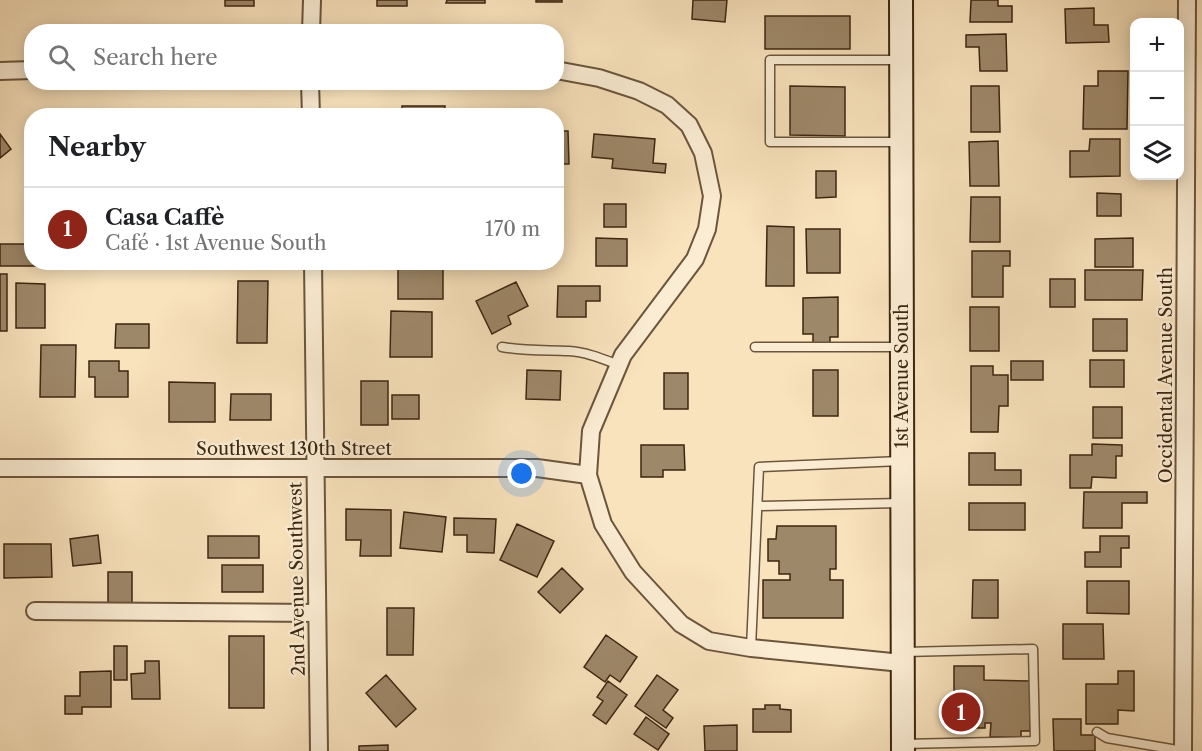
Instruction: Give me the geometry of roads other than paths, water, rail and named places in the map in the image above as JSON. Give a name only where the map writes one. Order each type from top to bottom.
[{"type":"main road","name":"1st Avenue South","points":[[902,0],[903,747]]},
{"type":"street","points":[[311,24],[312,0]]},
{"type":"street","name":"Occidental Avenue South","points":[[1183,751],[1187,0]]},
{"type":"street","points":[[0,72],[24,70]]},
{"type":"street","points":[[564,71],[599,78],[639,91],[667,105],[689,125],[703,153],[712,196],[707,229],[695,259],[624,355],[591,431],[588,475],[603,524],[633,572],[681,624],[709,641],[751,648],[902,657]]},
{"type":"street","points":[[310,90],[311,108]]},
{"type":"street","name":"2nd Avenue Southwest","points":[[313,270],[319,751]]},
{"type":"street","name":"Southwest 130th Street","points":[[0,468],[537,468],[588,475]]},
{"type":"street","points":[[35,611],[317,613]]},
{"type":"lane","points":[[902,60],[770,60],[770,142],[902,142]]},
{"type":"lane","points":[[502,347],[526,352],[570,351],[619,365]]},
{"type":"lane","points":[[755,347],[902,347]]},
{"type":"lane","points":[[751,648],[759,467],[902,461]]},
{"type":"lane","points":[[758,506],[902,503]]},
{"type":"lane","points":[[902,657],[1033,649],[1035,741],[903,747]]},
{"type":"lane","points":[[1096,732],[1107,738],[1183,751]]},
{"type":"place","name":"Casa Caffè","points":[[961,712]]}]
